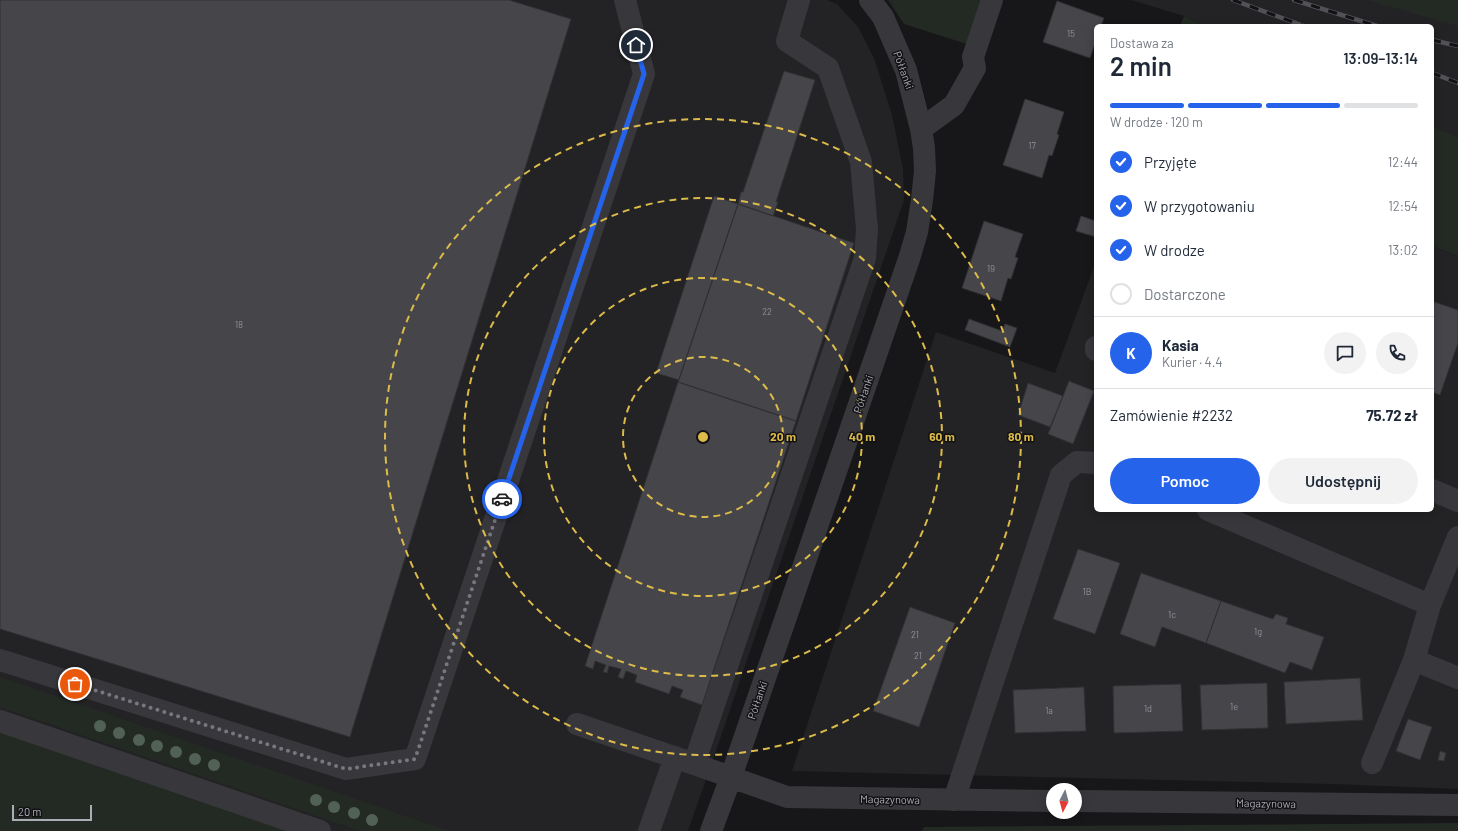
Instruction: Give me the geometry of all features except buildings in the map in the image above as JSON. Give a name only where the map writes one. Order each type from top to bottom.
[{"type":"street","points":[[0,660],[346,769],[415,759],[644,74],[625,0]]},
{"type":"street","points":[[649,831],[685,761],[865,258],[867,229],[861,162],[828,68],[786,41],[799,0]]},
{"type":"street","name":"Półłanki","points":[[711,831],[731,777],[917,232],[925,171],[921,128],[906,70],[882,17],[870,0]]},
{"type":"street","points":[[921,128],[954,105],[975,68],[973,57],[992,0]]},
{"type":"street","points":[[954,800],[1061,475],[1078,462],[1094,462]]},
{"type":"street","points":[[1434,491],[1458,501]]},
{"type":"street","points":[[1213,512],[1430,605]]},
{"type":"street","points":[[1372,763],[1414,660],[1430,605],[1458,537]]},
{"type":"street","points":[[1414,660],[1458,678]]},
{"type":"street","points":[[0,721],[320,831]]},
{"type":"street","name":"Magazynowa","points":[[577,724],[787,797],[1046,800]]},
{"type":"street","name":"Magazynowa","points":[[1082,801],[1458,805]]},
{"type":"shaded area","points":[[0,0],[827,0],[837,4],[858,27],[874,58],[892,115],[903,169],[904,200],[688,831],[288,831],[0,731]]},
{"type":"shaded area","points":[[888,0],[985,0],[970,45],[904,24]]},
{"type":"shaded area","points":[[1131,0],[1458,0],[1458,137],[1434,127],[1434,24],[1201,24],[1184,16]]},
{"type":"shaded area","points":[[1367,0],[1458,0],[1458,26]]},
{"type":"shaded area","points":[[1184,16],[1201,24],[1181,24]]},
{"type":"shaded area","points":[[1434,127],[1458,137],[1458,256],[1434,247]]},
{"type":"shaded area","points":[[1434,247],[1458,256],[1458,789],[1333,784],[792,771],[936,332],[1055,373],[1094,266],[1094,512],[1434,512]]},
{"type":"shaded area","points":[[0,677],[449,831],[360,831],[0,707]]},
{"type":"shaded area","points":[[0,731],[288,831],[0,831]]},
{"type":"shaded area","points":[[1458,823],[1458,831],[922,831],[924,827]]},
{"type":"railway","points":[[1233,0],[1299,24]]},
{"type":"railway","points":[[1294,0],[1371,24]]},
{"type":"railway","points":[[1434,40],[1458,46]]},
{"type":"railway","points":[[1434,74],[1458,83]]},
{"type":"way so far","points":[[75,684],[346,769],[415,759],[502,499]]},
{"type":"route","points":[[502,499],[644,74],[636,45]]}]
